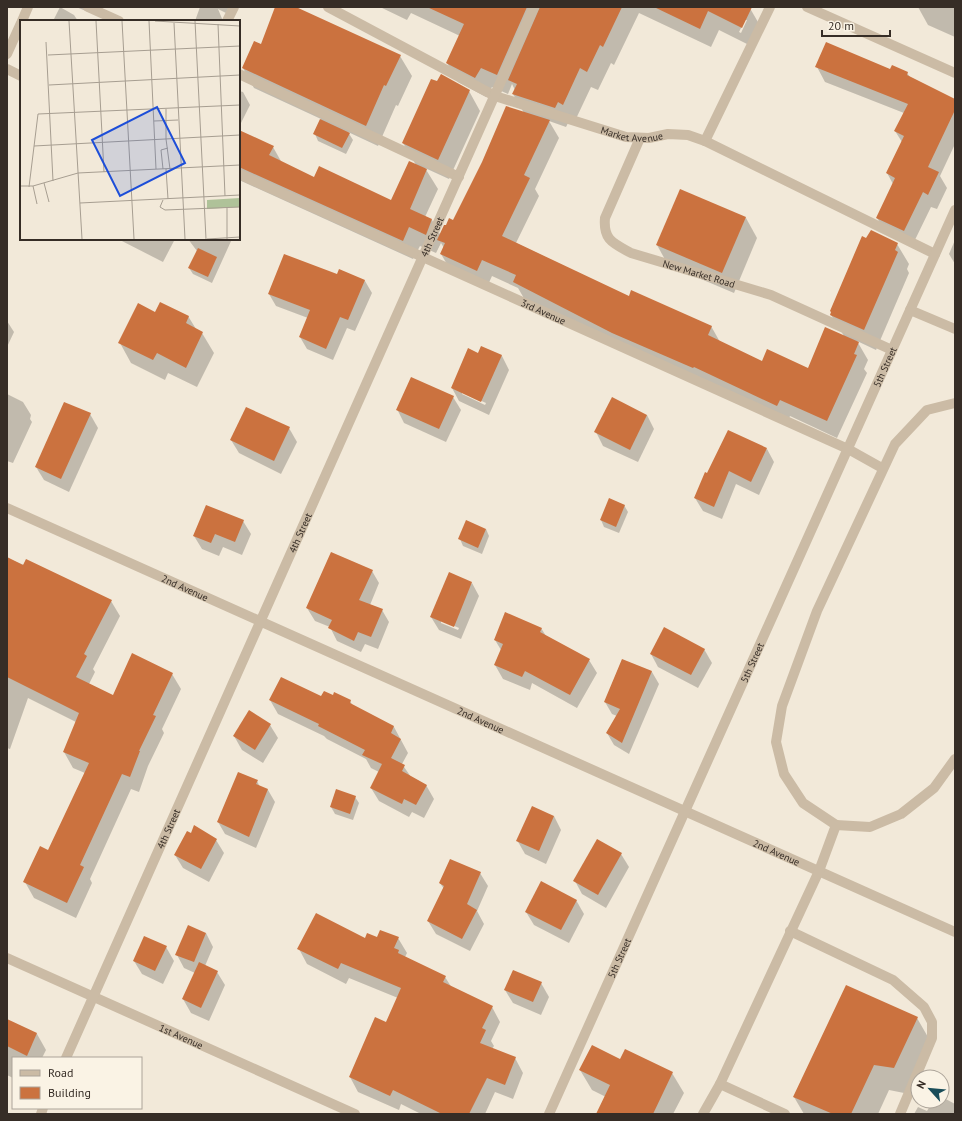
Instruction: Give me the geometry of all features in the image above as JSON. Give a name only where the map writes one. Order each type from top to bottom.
[{"type":"street","points":[[22,20],[28,7]]},
{"type":"street","points":[[88,7],[117,20]]},
{"type":"street","points":[[228,20],[234,7]]},
{"type":"street","name":"Market Avenue","points":[[328,7],[495,96],[626,137],[648,138],[668,134],[688,135],[705,141],[935,254]]},
{"type":"street","name":"4th Street","points":[[66,1057],[534,7]]},
{"type":"street","points":[[705,141],[770,7]]},
{"type":"street","points":[[807,7],[955,72]]},
{"type":"street","points":[[7,54],[20,24]]},
{"type":"street","points":[[7,69],[20,76]]},
{"type":"street","points":[[240,74],[459,177]]},
{"type":"street","name":"New Market Road","points":[[640,138],[605,218],[604,230],[613,244],[630,253],[771,295],[892,350]]},
{"type":"street","name":"3rd Avenue","points":[[240,174],[848,449],[882,468]]},
{"type":"street","name":"5th Street","points":[[549,1114],[955,210]]},
{"type":"street","points":[[910,310],[955,329]]},
{"type":"street","points":[[955,403],[927,410],[895,444],[882,468],[817,611],[782,706],[776,742],[784,774],[803,803],[836,825],[870,827],[901,814],[934,788],[955,759]]},
{"type":"street","name":"2nd Avenue","points":[[7,508],[955,932]]},
{"type":"street","points":[[704,1114],[720,1084],[819,871],[836,825]]},
{"type":"street","points":[[790,931],[893,980],[924,1007],[932,1022],[932,1038],[900,1114]]},
{"type":"street","name":"1st Avenue","points":[[7,958],[355,1114]]},
{"type":"street","points":[[720,1084],[785,1114]]},
{"type":"building","points":[[275,7],[296,7],[401,55],[386,86],[384,85],[366,126],[242,68],[254,41],[261,44]]},
{"type":"building","points":[[427,7],[527,7],[497,75],[481,68],[475,78],[446,63],[464,24]]},
{"type":"building","points":[[540,7],[622,7],[603,47],[600,45],[587,72],[580,68],[563,105],[558,102],[555,108],[512,94],[517,84],[508,80]]},
{"type":"building","points":[[654,7],[752,7],[742,28],[708,11],[700,29]]},
{"type":"building","points":[[826,42],[890,69],[892,65],[908,72],[907,75],[955,99],[955,110],[928,167],[939,172],[928,195],[923,192],[904,231],[876,218],[895,178],[886,173],[904,136],[894,131],[908,104],[815,67]]},
{"type":"building","points":[[441,74],[470,90],[438,160],[402,143],[431,79],[437,81]]},
{"type":"building","points":[[506,106],[550,120],[524,175],[530,178],[502,236],[629,296],[631,290],[712,326],[708,335],[762,361],[767,349],[808,368],[825,327],[859,342],[854,354],[857,355],[827,421],[780,400],[777,406],[694,367],[693,368],[612,333],[513,282],[516,275],[482,260],[477,271],[440,254],[445,243],[437,240],[449,218],[453,220],[482,162]]},
{"type":"building","points":[[320,119],[350,133],[342,148],[313,134]]},
{"type":"building","points":[[240,130],[274,146],[269,155],[314,177],[319,166],[391,200],[409,161],[427,169],[410,209],[432,219],[426,235],[409,227],[403,241],[240,167]]},
{"type":"building","points":[[680,189],[746,217],[722,273],[656,245]]},
{"type":"building","points":[[871,230],[898,243],[895,250],[898,252],[864,330],[830,315],[830,311],[862,236],[866,238]]},
{"type":"building","points":[[198,248],[217,257],[208,277],[188,268]]},
{"type":"building","points":[[284,254],[337,274],[339,269],[365,280],[348,320],[340,317],[326,349],[299,337],[310,310],[268,294]]},
{"type":"building","points":[[160,302],[189,316],[186,323],[203,332],[186,368],[157,353],[153,360],[118,343],[138,303],[155,312]]},
{"type":"building","points":[[481,346],[502,355],[481,402],[451,388],[468,348],[478,353]]},
{"type":"building","points":[[411,377],[454,396],[439,429],[396,410]]},
{"type":"building","points":[[612,397],[647,415],[630,450],[594,432]]},
{"type":"building","points":[[64,402],[91,413],[61,479],[35,467]]},
{"type":"building","points":[[246,407],[290,427],[274,461],[230,440]]},
{"type":"building","points":[[728,430],[767,448],[751,482],[729,471],[714,507],[694,498],[705,472],[707,473]]},
{"type":"building","points":[[609,498],[625,505],[616,527],[600,520]]},
{"type":"building","points":[[206,505],[244,520],[235,542],[215,534],[211,543],[193,536]]},
{"type":"building","points":[[466,520],[486,529],[478,548],[458,539]]},
{"type":"building","points":[[331,552],[373,570],[359,600],[383,609],[371,637],[358,632],[354,641],[328,628],[332,620],[306,608]]},
{"type":"building","points":[[7,557],[23,565],[26,559],[112,600],[84,654],[87,656],[76,677],[113,695],[132,653],[173,673],[153,715],[156,716],[139,751],[130,777],[122,774],[80,865],[84,867],[67,903],[23,882],[40,846],[48,850],[89,763],[63,752],[79,713],[7,677]]},
{"type":"building","points":[[449,572],[472,582],[454,627],[430,617]]},
{"type":"building","points":[[505,612],[542,628],[540,632],[590,659],[570,695],[525,671],[522,677],[494,665],[503,644],[494,640]]},
{"type":"building","points":[[664,627],[705,649],[691,675],[650,654]]},
{"type":"building","points":[[622,659],[652,671],[622,743],[606,733],[620,709],[604,702]]},
{"type":"building","points":[[281,677],[321,696],[324,691],[333,695],[334,692],[351,700],[350,703],[394,726],[391,733],[401,739],[391,758],[405,765],[402,771],[427,785],[416,805],[404,799],[402,804],[370,788],[382,764],[362,755],[365,750],[318,726],[319,724],[269,700]]},
{"type":"building","points":[[249,710],[271,724],[255,750],[233,736]]},
{"type":"building","points":[[238,772],[258,780],[256,784],[268,789],[249,837],[217,822]]},
{"type":"building","points":[[336,789],[356,796],[350,814],[330,807]]},
{"type":"building","points":[[532,806],[554,816],[539,851],[516,841]]},
{"type":"building","points":[[194,825],[217,839],[201,869],[174,855],[187,831],[191,833]]},
{"type":"building","points":[[597,839],[622,853],[598,895],[573,881]]},
{"type":"building","points":[[450,859],[481,872],[467,904],[477,910],[462,939],[427,921],[444,886],[439,883]]},
{"type":"building","points":[[541,881],[577,900],[561,930],[525,912]]},
{"type":"building","points":[[316,913],[365,938],[367,933],[377,937],[380,930],[399,937],[394,948],[399,950],[398,953],[446,976],[443,982],[493,1006],[482,1028],[486,1030],[480,1043],[516,1057],[505,1085],[487,1078],[469,1114],[442,1114],[393,1090],[390,1096],[349,1077],[375,1017],[386,1022],[401,988],[341,963],[338,969],[297,949]]},
{"type":"building","points":[[188,925],[206,933],[194,962],[175,955]]},
{"type":"building","points":[[144,936],[167,946],[155,971],[133,961]]},
{"type":"building","points":[[199,962],[218,971],[201,1008],[182,999]]},
{"type":"building","points":[[513,970],[542,982],[533,1002],[504,990]]},
{"type":"building","points":[[846,985],[918,1017],[894,1068],[874,1065],[851,1114],[833,1114],[793,1097]]},
{"type":"building","points":[[7,1019],[37,1033],[27,1056],[7,1046]]},
{"type":"building","points":[[592,1045],[620,1059],[625,1049],[673,1072],[653,1114],[596,1114],[610,1085],[579,1070]]}]
